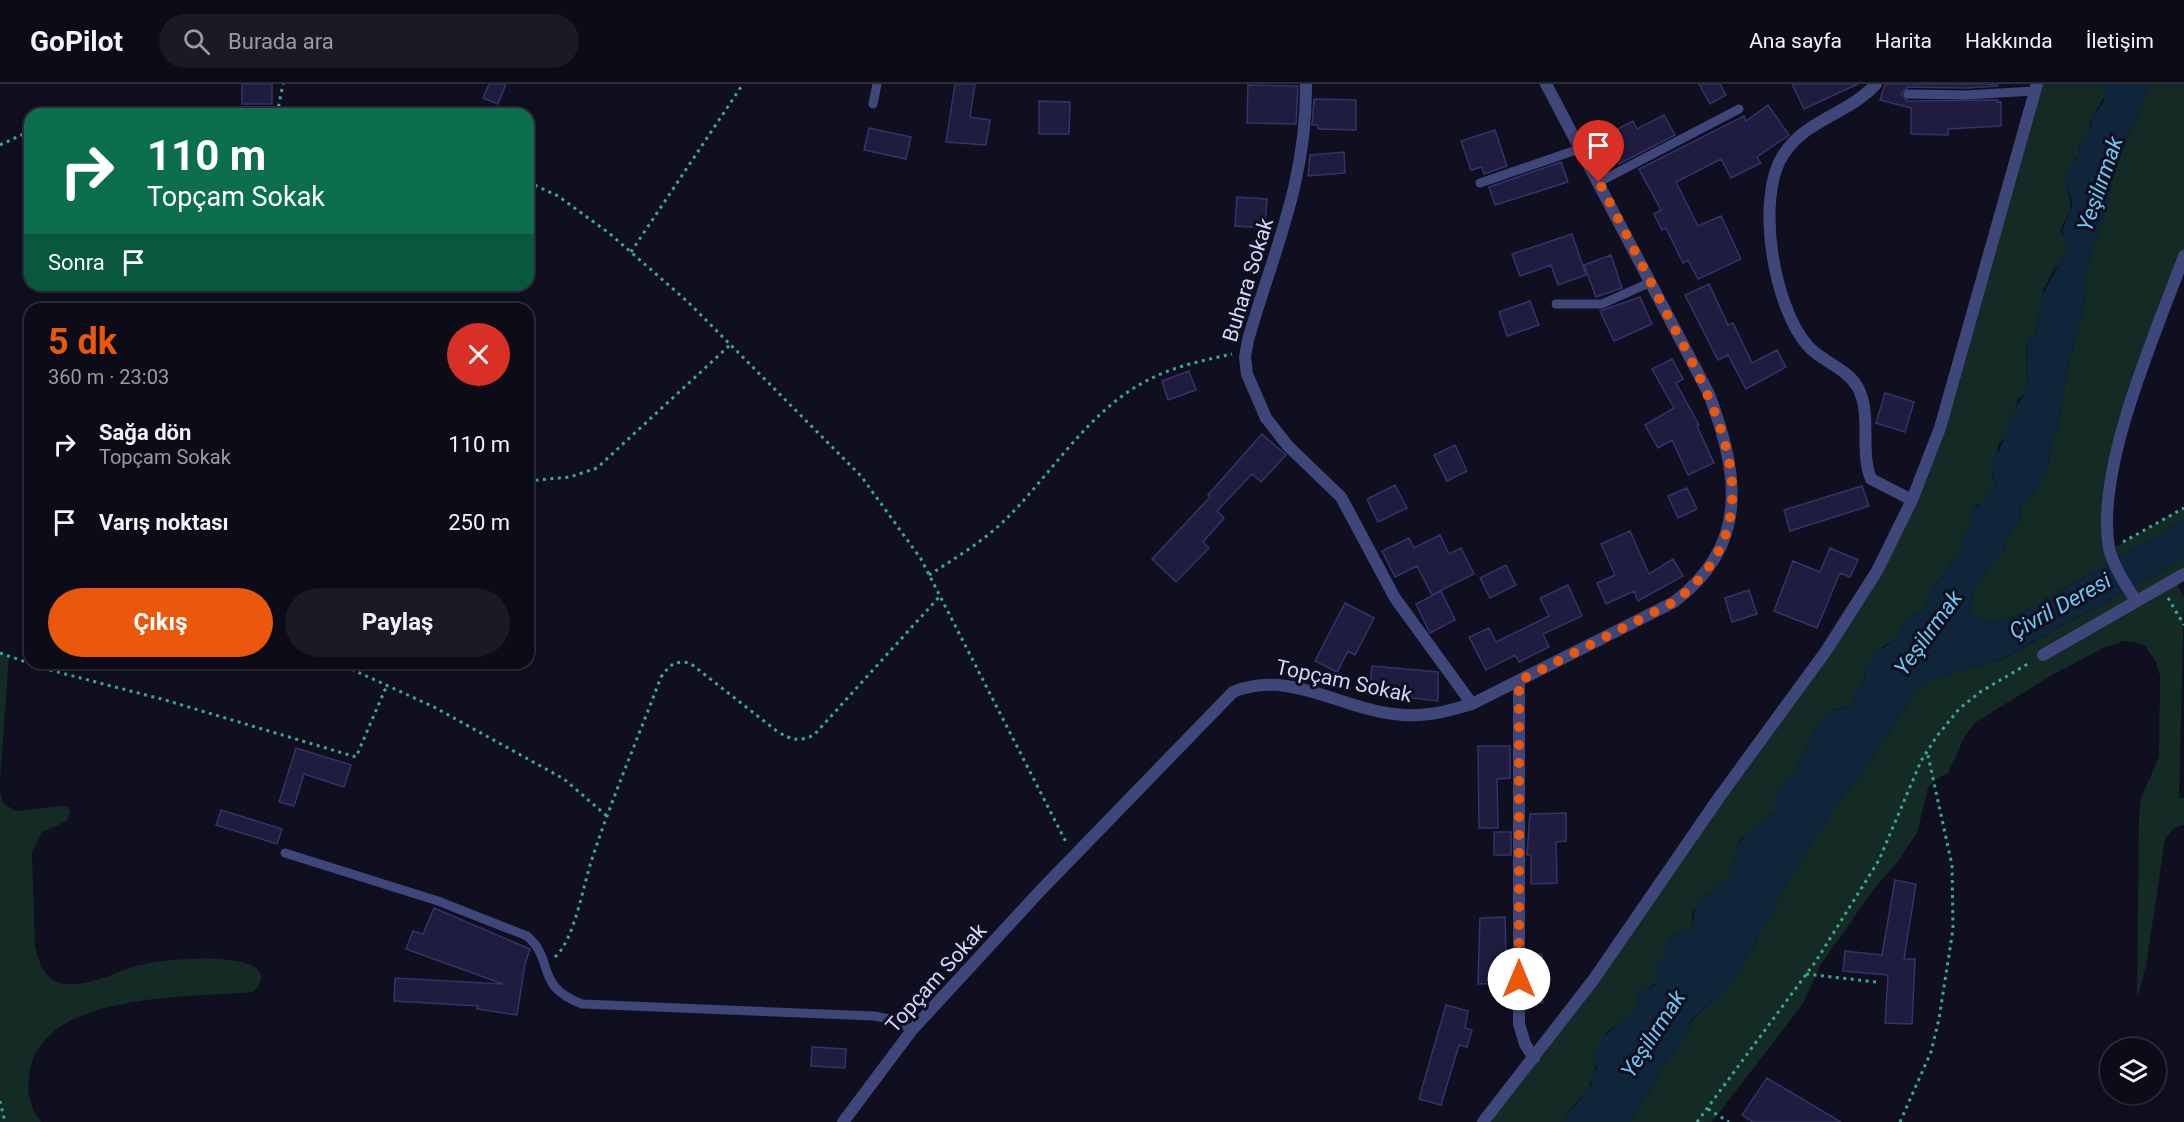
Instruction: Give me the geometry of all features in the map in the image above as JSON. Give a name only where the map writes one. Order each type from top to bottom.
[{"type":"street","name":"Buhara Sokak","points":[[1306,84],[1305,133],[1296,187],[1246,351],[1247,374],[1266,418],[1288,446],[1341,497],[1395,598],[1472,704]]},
{"type":"street","name":"Topçam Sokak","points":[[843,1122],[912,1030],[1073,856],[1233,692],[1246,686],[1266,683],[1286,685],[1392,714],[1438,715],[1472,704],[1674,602],[1695,586],[1710,569],[1728,528],[1732,481],[1721,427],[1709,394],[1546,84]]},
{"type":"street","points":[[1876,84],[1855,103],[1812,125],[1782,156],[1772,193],[1771,247],[1786,308],[1797,332],[1818,356],[1849,377],[1862,398],[1871,479],[1912,500]]},
{"type":"street","points":[[1483,1122],[1594,979],[1720,796],[1826,651],[1877,571],[1912,500],[1940,428],[2036,88]]},
{"type":"street","points":[[2136,601],[2111,555],[2107,518],[2118,447],[2184,256]]},
{"type":"street","points":[[2043,655],[2184,574]]},
{"type":"street","points":[[1519,681],[1519,1024],[1525,1044],[1534,1058]]},
{"type":"lane","points":[[873,104],[877,84]]},
{"type":"lane","points":[[1908,94],[1966,95],[2036,88]]},
{"type":"lane","points":[[1599,182],[1739,109]]},
{"type":"lane","points":[[1480,183],[1581,148]]},
{"type":"lane","points":[[1556,304],[1602,304],[1651,282]]},
{"type":"lane","points":[[285,853],[438,901],[527,936],[536,944],[553,986],[564,997],[582,1004],[874,1016],[895,1020],[912,1030]]},
{"type":"path","points":[[277,108],[283,84]]},
{"type":"path","points":[[631,252],[743,84]]},
{"type":"path","points":[[0,145],[24,134]]},
{"type":"path","points":[[534,185],[558,196],[631,252],[730,344],[861,476],[921,559],[1073,856]]},
{"type":"path","points":[[534,481],[570,477],[597,468],[730,344]]},
{"type":"path","points":[[929,575],[972,548],[1007,518],[1097,418],[1120,398],[1150,379],[1198,362],[1246,351]]},
{"type":"path","points":[[2111,555],[2184,508]]},
{"type":"path","points":[[2162,586],[2184,625]]},
{"type":"path","points":[[544,963],[562,951],[608,817],[661,677],[669,665],[679,660],[690,663],[777,732],[792,740],[802,740],[814,735],[940,596]]},
{"type":"path","points":[[0,653],[24,661]]},
{"type":"path","points":[[1697,1122],[1806,974],[1879,860],[1927,751],[1959,709],[1980,692],[2043,655]]},
{"type":"path","points":[[46,669],[165,700],[356,757],[387,685]]},
{"type":"path","points":[[351,669],[434,707],[564,779],[608,817]]},
{"type":"path","points":[[1900,1122],[1931,1052],[1939,1019],[1953,929],[1952,865],[1927,751]]},
{"type":"path","points":[[1806,974],[1876,982]]},
{"type":"path","points":[[0,1101],[6,1122]]},
{"type":"path","points":[[1707,1108],[1729,1122]]},
{"type":"green space","points":[[2037,84],[2100,84],[2106,93],[2090,122],[2089,133],[2080,144],[2079,156],[2074,159],[2065,187],[2071,205],[2061,231],[2068,247],[2067,254],[2053,271],[2044,289],[2036,330],[2026,346],[2026,392],[2017,400],[2016,412],[2007,434],[1999,444],[1992,476],[1996,486],[1983,503],[1975,506],[1969,531],[1962,539],[1961,554],[1950,564],[1947,572],[1932,588],[1926,608],[1904,622],[1896,639],[1882,647],[1864,672],[1864,680],[1854,694],[1852,705],[1833,710],[1823,717],[1799,760],[1795,775],[1775,791],[1775,812],[1740,840],[1729,877],[1699,901],[1692,913],[1693,926],[1668,939],[1665,954],[1656,967],[1657,982],[1648,988],[1635,1009],[1623,1022],[1606,1032],[1588,1093],[1579,1099],[1561,1122],[1483,1122],[1534,1058],[1877,571],[1940,428]]},
{"type":"green space","points":[[2151,84],[2184,84],[2184,256],[2118,447],[2110,550],[2184,508],[2184,520],[2012,618],[1984,620],[1969,612],[1974,591],[1992,561],[2005,549],[2006,539],[2021,518],[2022,504],[2035,492],[2047,471],[2052,438],[2059,424],[2067,370],[2084,308],[2087,267],[2104,216],[2118,158]]},
{"type":"green space","points":[[2184,558],[2184,574],[2175,579],[2184,597],[2179,798],[2184,798],[2184,825],[2174,828],[2165,839],[2146,966],[2137,998],[2139,818],[2141,798],[2159,757],[2160,676],[2156,662],[2146,647],[2135,642],[2124,641],[2103,648],[2052,675],[1976,722],[1965,736],[1948,773],[1935,780],[1928,788],[1917,833],[1821,964],[1802,1005],[1712,1122],[1630,1122],[1655,1082],[1661,1066],[1676,1050],[1693,1019],[1725,991],[1751,950],[1789,878],[1841,798],[1861,775],[1916,691],[1933,679],[2003,659]]},
{"type":"green space","points":[[0,653],[9,656],[0,783]]},
{"type":"green space","points":[[0,793],[4,804],[16,811],[61,806],[67,807],[70,812],[67,821],[42,832],[32,853],[35,947],[43,969],[54,981],[78,984],[147,963],[198,958],[233,960],[257,969],[261,975],[259,984],[253,992],[160,998],[124,1004],[91,1012],[63,1025],[41,1044],[30,1070],[28,1084],[30,1098],[41,1122],[0,1122]]},
{"type":"water","points":[[2100,84],[2151,84],[2118,158],[2104,216],[2087,267],[2084,308],[2067,370],[2059,424],[2052,438],[2047,471],[2035,492],[2022,504],[2021,518],[2006,539],[2004,551],[1992,561],[1974,591],[1969,612],[1984,620],[2012,618],[2184,520],[2184,558],[2002,659],[1933,679],[1916,691],[1861,775],[1841,798],[1790,878],[1738,973],[1725,991],[1692,1019],[1681,1044],[1661,1066],[1655,1082],[1630,1122],[1561,1122],[1592,1085],[1591,1075],[1597,1069],[1594,1054],[1600,1040],[1635,1009],[1638,992],[1654,986],[1657,982],[1656,967],[1665,953],[1668,939],[1693,926],[1695,904],[1729,877],[1742,839],[1775,812],[1775,791],[1795,774],[1799,760],[1823,717],[1828,712],[1852,705],[1854,694],[1864,680],[1865,669],[1874,654],[1896,639],[1904,622],[1926,608],[1929,592],[1947,572],[1950,564],[1961,554],[1962,539],[1971,523],[1969,511],[1983,503],[1996,486],[1990,465],[2020,400],[2026,392],[2027,341],[2036,331],[2041,298],[2068,247],[2063,238],[2063,228],[2072,207],[2072,200],[2063,181],[2070,164],[2079,156],[2080,144],[2089,133],[2092,117],[2103,103],[2106,93]]},
{"type":"building","points":[[242,84],[272,84],[272,104],[242,104]]},
{"type":"building","points":[[489,84],[506,84],[498,104],[483,98]]},
{"type":"building","points":[[955,84],[975,84],[970,117],[990,120],[986,145],[946,142]]},
{"type":"building","points":[[1699,84],[1720,84],[1726,95],[1710,104]]},
{"type":"building","points":[[1792,84],[1858,84],[1804,109]]},
{"type":"building","points":[[1885,84],[1998,84],[1998,86],[1966,88],[1908,87],[1901,94],[1908,101],[1998,100],[2001,102],[2001,126],[1948,129],[1948,135],[1911,134],[1911,108],[1880,100]]},
{"type":"building","points":[[1248,85],[1298,86],[1296,124],[1247,123]]},
{"type":"building","points":[[1314,99],[1356,100],[1356,130],[1318,129],[1318,125],[1312,125]]},
{"type":"building","points":[[1039,101],[1070,102],[1069,134],[1039,134]]},
{"type":"building","points":[[1768,105],[1789,135],[1757,157],[1761,163],[1731,178],[1721,159],[1676,182],[1698,226],[1721,216],[1741,259],[1698,279],[1688,260],[1683,263],[1666,228],[1662,230],[1654,214],[1661,210],[1639,169],[1744,116],[1746,121]]},
{"type":"building","points":[[1664,115],[1675,135],[1619,164],[1604,136],[1633,121],[1637,129]]},
{"type":"building","points":[[869,128],[911,137],[906,159],[864,150]]},
{"type":"building","points":[[1495,130],[1507,166],[1484,174],[1482,167],[1471,170],[1461,141]]},
{"type":"building","points":[[1344,152],[1345,173],[1308,176],[1310,155]]},
{"type":"building","points":[[1561,162],[1568,182],[1495,205],[1489,187]]},
{"type":"building","points":[[1237,197],[1267,199],[1265,228],[1235,226]]},
{"type":"building","points":[[1572,234],[1586,275],[1558,285],[1551,265],[1520,276],[1512,254]]},
{"type":"building","points":[[1611,255],[1622,288],[1596,297],[1584,265]]},
{"type":"building","points":[[1709,284],[1728,325],[1733,323],[1752,363],[1777,350],[1786,367],[1746,389],[1728,355],[1718,360],[1685,295]]},
{"type":"building","points":[[1640,297],[1652,324],[1614,341],[1600,311]]},
{"type":"building","points":[[1530,301],[1539,325],[1507,336],[1499,312]]},
{"type":"building","points":[[1672,359],[1683,379],[1676,383],[1699,425],[1697,426],[1714,463],[1688,475],[1672,440],[1658,448],[1645,425],[1674,408],[1652,369]]},
{"type":"building","points":[[1189,371],[1196,390],[1168,400],[1162,381]]},
{"type":"building","points":[[1885,393],[1914,402],[1905,432],[1876,423]]},
{"type":"building","points":[[1262,434],[1286,455],[1261,482],[1252,474],[1217,511],[1224,518],[1203,542],[1209,548],[1176,582],[1152,559],[1210,497],[1208,495]]},
{"type":"building","points":[[1455,445],[1467,471],[1447,481],[1434,455]]},
{"type":"building","points":[[1395,485],[1407,508],[1378,522],[1367,499]]},
{"type":"building","points":[[1862,486],[1869,506],[1790,531],[1784,510]]},
{"type":"building","points":[[1687,488],[1697,509],[1678,518],[1668,496]]},
{"type":"building","points":[[1630,531],[1649,574],[1673,559],[1683,576],[1638,601],[1634,591],[1606,604],[1597,583],[1615,575],[1601,544]]},
{"type":"building","points":[[1440,535],[1449,554],[1461,548],[1474,574],[1432,595],[1417,566],[1395,577],[1382,551],[1409,538],[1414,548]]},
{"type":"building","points":[[1830,548],[1858,560],[1850,577],[1840,573],[1817,628],[1774,611],[1793,561],[1820,572]]},
{"type":"building","points":[[1506,565],[1516,585],[1490,598],[1480,578]]},
{"type":"building","points":[[1568,585],[1582,616],[1543,634],[1549,647],[1519,662],[1515,655],[1486,670],[1469,637],[1489,628],[1496,642],[1549,616],[1540,598]]},
{"type":"building","points":[[1749,590],[1757,614],[1732,622],[1725,598]]},
{"type":"building","points":[[1441,591],[1455,620],[1430,633],[1416,604]]},
{"type":"building","points":[[1345,603],[1374,618],[1355,655],[1348,651],[1337,672],[1315,661]]},
{"type":"building","points":[[1372,666],[1438,672],[1438,701],[1369,693]]},
{"type":"building","points":[[1478,746],[1510,746],[1510,778],[1497,779],[1498,828],[1479,828]]},
{"type":"building","points":[[296,748],[351,765],[344,787],[304,774],[294,806],[279,802]]},
{"type":"building","points":[[221,810],[282,829],[277,844],[216,825]]},
{"type":"building","points":[[1566,813],[1566,841],[1556,842],[1557,883],[1531,884],[1531,855],[1527,855],[1530,814]]},
{"type":"building","points":[[1494,832],[1511,832],[1511,855],[1494,855]]},
{"type":"building","points":[[1895,880],[1916,884],[1904,959],[1915,959],[1912,1024],[1885,1023],[1888,975],[1843,971],[1845,951],[1882,955]]},
{"type":"building","points":[[434,908],[530,949],[525,964],[517,1015],[477,1009],[478,1006],[394,1001],[395,978],[503,984],[406,949],[413,931],[423,934]]},
{"type":"building","points":[[1505,917],[1506,954],[1511,954],[1511,983],[1478,984],[1480,918]]},
{"type":"building","points":[[1527,954],[1542,954],[1543,1003],[1527,1003]]},
{"type":"building","points":[[1446,1005],[1468,1011],[1465,1028],[1472,1030],[1467,1047],[1459,1045],[1441,1105],[1419,1099]]},
{"type":"building","points":[[812,1047],[846,1049],[845,1068],[811,1066]]},
{"type":"building","points":[[1767,1078],[1841,1122],[1753,1122],[1742,1115]]},
{"type":"route","points":[[1519,979],[1519,681],[1674,602],[1695,586],[1710,569],[1720,552],[1728,528],[1732,505],[1732,481],[1728,454],[1709,394],[1599,182]]},
{"type":"water label","name":"Yeşilırmak","points":[[2100,184]]},
{"type":"water label","name":"Çivril Deresi","points":[[2060,606]]},
{"type":"water label","name":"Yeşilırmak","points":[[1928,633]]},
{"type":"water label","name":"Yeşilırmak","points":[[1653,1034]]}]
